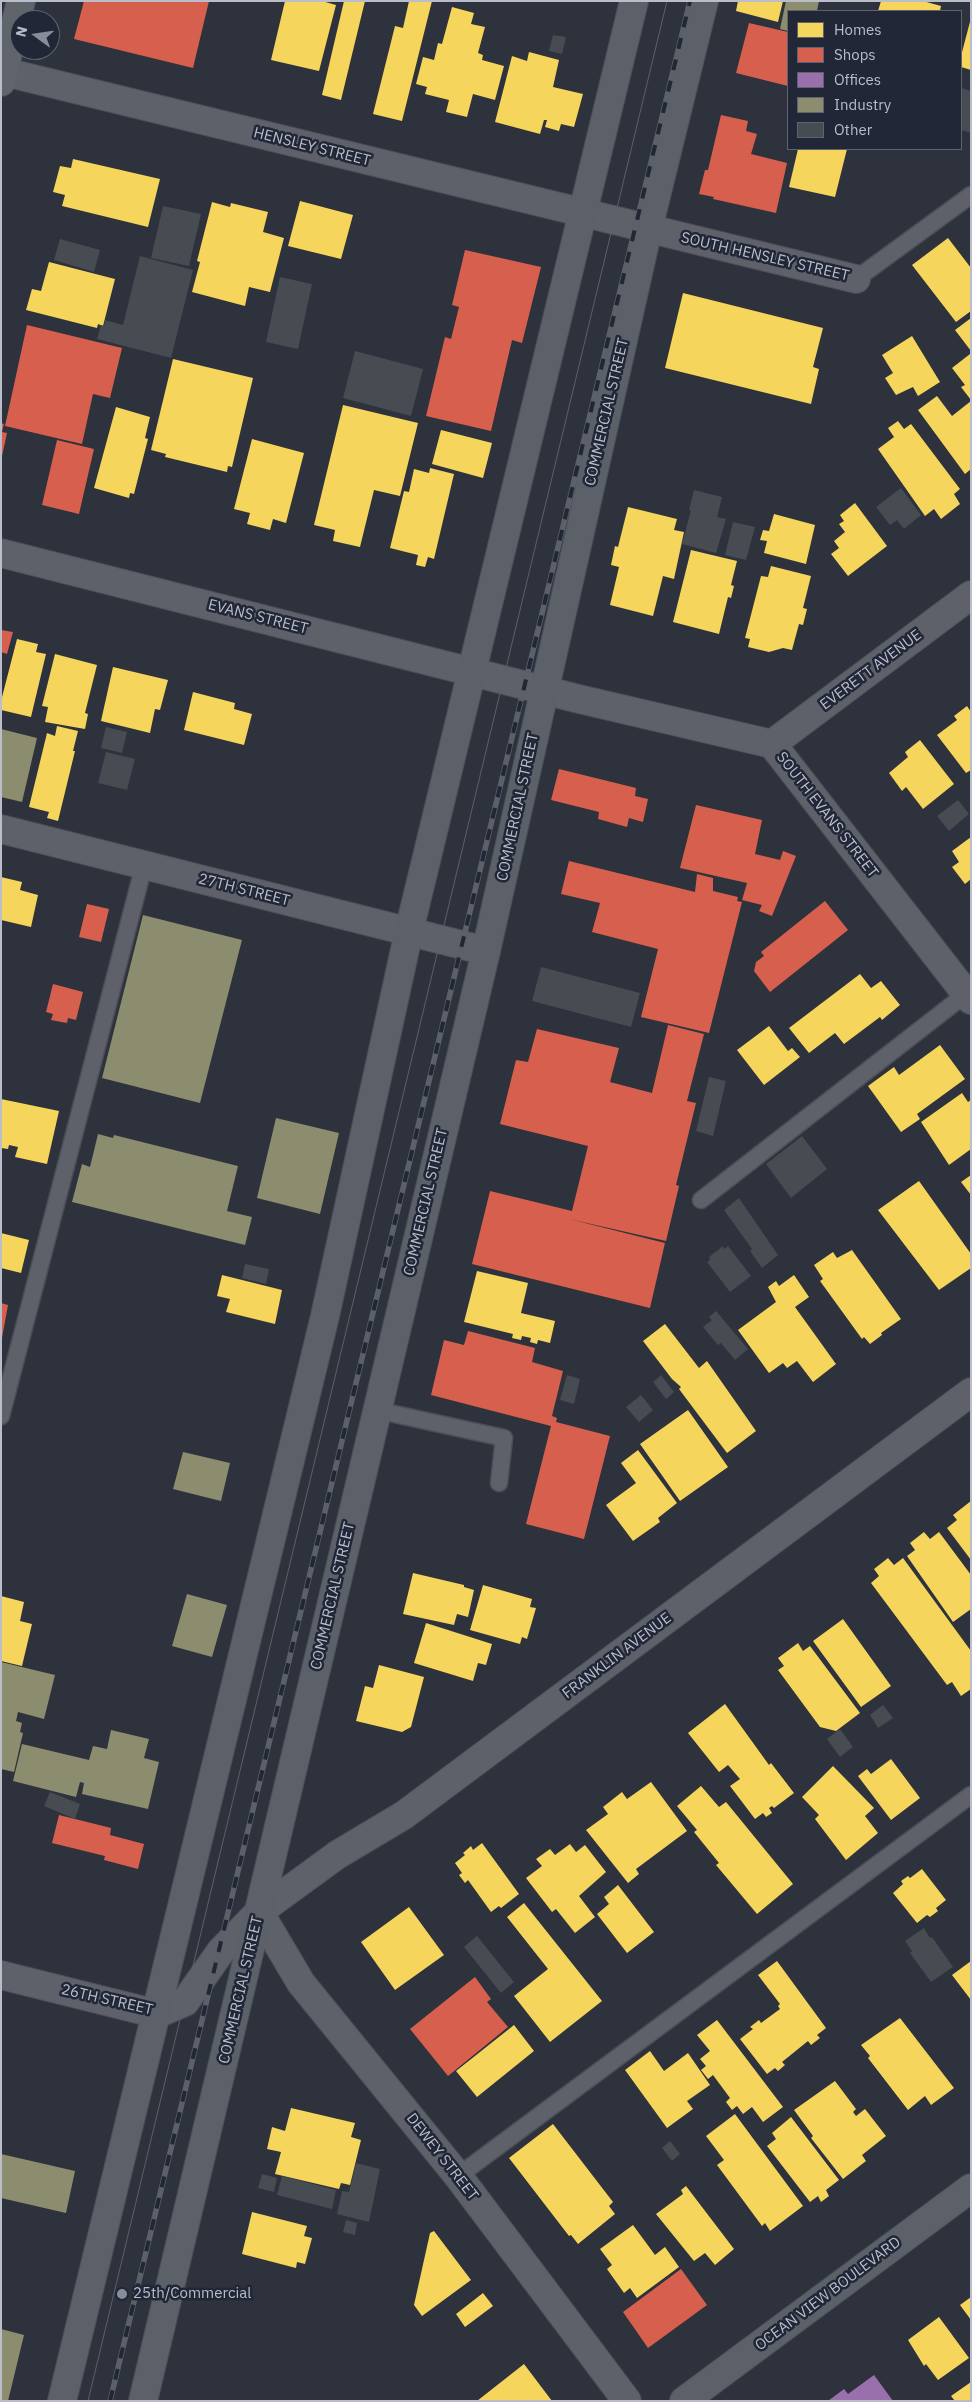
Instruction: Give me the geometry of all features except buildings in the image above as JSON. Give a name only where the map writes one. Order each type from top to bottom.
[{"type":"main road","points":[[2,75],[21,1]]},
{"type":"main road","points":[[62,2401],[325,1316],[409,931],[634,1]]},
{"type":"main road","name":"COMMERCIAL STREET","points":[[143,2401],[486,951],[544,689],[636,226],[704,1]]},
{"type":"main road","name":"OCEAN VIEW BOULEVARD","points":[[684,2401],[971,2188]]},
{"type":"street","name":"HENSLEY STREET","points":[[2,75],[636,226]]},
{"type":"street","name":"SOUTH HENSLEY STREET","points":[[636,226],[856,279]]},
{"type":"street","name":"EVANS STREET","points":[[1,553],[514,682]]},
{"type":"street","name":"EVERETT AVENUE","points":[[772,744],[971,595]]},
{"type":"street","name":"SOUTH EVANS STREET","points":[[514,682],[772,744],[969,994]]},
{"type":"street","name":"27TH STREET","points":[[1,829],[486,951]]},
{"type":"street","name":"FRANKLIN AVENUE","points":[[259,1912],[337,1855],[404,1815],[971,1392]]},
{"type":"street","name":"26TH STREET","points":[[1,1975],[157,2014],[185,2002],[221,1951],[259,1912]]},
{"type":"street","name":"DEWEY STREET","points":[[259,1912],[301,1982],[458,2176],[627,2401]]},
{"type":"lane","name":"SOUTH HENSLEY STREET","points":[[856,279],[971,195]]},
{"type":"lane","points":[[1,1416],[144,864]]},
{"type":"lane","points":[[701,1200],[969,994]]},
{"type":"lane","points":[[376,1410],[504,1438],[499,1484]]},
{"type":"lane","points":[[458,2176],[971,1795]]},
{"type":"tram line","points":[[88,2401],[667,1]]},
{"type":"railway","points":[[110,2401],[690,1]]},
{"type":"place","name":"25th/Commercial","points":[[122,2294]]}]
